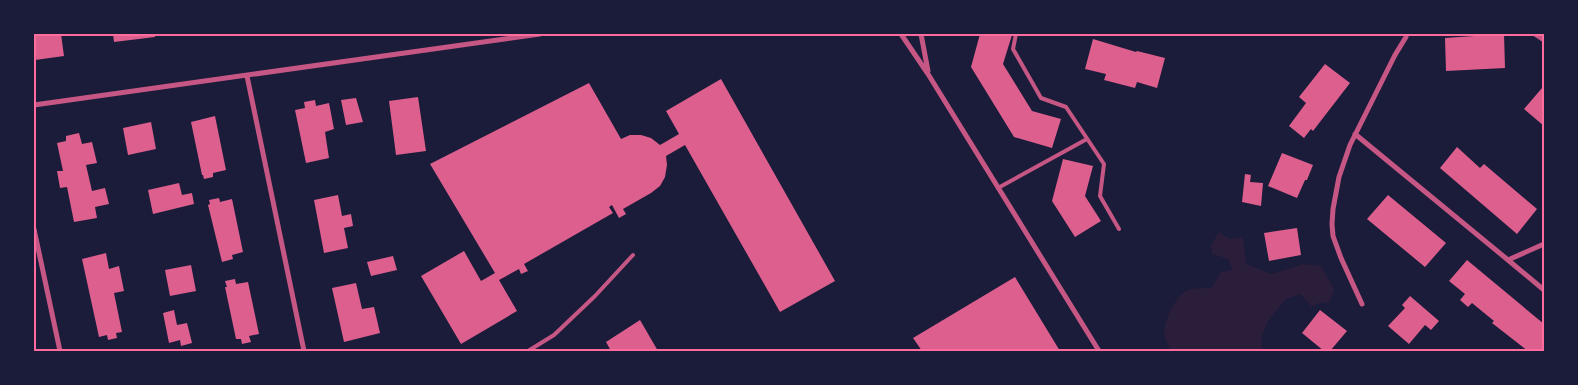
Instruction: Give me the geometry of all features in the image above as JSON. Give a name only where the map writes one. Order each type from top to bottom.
[{"type":"street","points":[[34,105],[540,34]]},
{"type":"street","points":[[901,34],[928,74],[1099,351]]},
{"type":"street","points":[[921,34],[928,74]]},
{"type":"street","points":[[1362,304],[1333,236],[1333,209],[1344,158],[1406,34]]},
{"type":"street","points":[[1536,34],[1544,40]]},
{"type":"street","points":[[247,76],[304,351]]},
{"type":"street","points":[[1355,134],[1544,290]]},
{"type":"street","points":[[34,229],[60,351]]},
{"type":"street","points":[[1508,260],[1544,244]]},
{"type":"lane","points":[[1016,34],[1013,49],[1041,98],[1066,107],[1104,164],[1100,196],[1119,229]]},
{"type":"lane","points":[[998,188],[1087,140]]},
{"type":"lane","points":[[528,351],[554,335],[595,296],[633,255]]},
{"type":"shaded area","points":[[1219,232],[1230,239],[1243,237],[1246,264],[1271,274],[1303,264],[1321,266],[1334,289],[1330,302],[1319,303],[1312,307],[1300,294],[1286,299],[1268,321],[1261,338],[1263,351],[1170,351],[1165,331],[1170,310],[1178,298],[1188,290],[1211,288],[1221,272],[1232,270],[1228,259],[1212,254],[1211,245]]},
{"type":"building","points":[[34,34],[61,34],[64,56],[35,60]]},
{"type":"building","points":[[113,34],[155,34],[155,37],[114,42]]},
{"type":"building","points":[[980,34],[1012,35],[1003,64],[1032,111],[1061,119],[1052,148],[1014,137],[971,67]]},
{"type":"building","points":[[1504,34],[1505,68],[1446,71],[1445,38]]},
{"type":"building","points":[[1093,39],[1136,52],[1165,58],[1157,88],[1137,82],[1135,88],[1104,80],[1106,74],[1085,69]]},
{"type":"building","points":[[1325,64],[1350,83],[1313,131],[1311,129],[1304,138],[1289,126],[1306,103],[1299,97]]},
{"type":"building","points":[[721,79],[835,281],[780,312],[685,145],[666,156],[665,177],[660,186],[623,209],[626,214],[619,218],[612,205],[609,207],[613,213],[524,264],[528,271],[521,274],[519,269],[499,280],[517,311],[461,344],[421,276],[464,251],[481,281],[495,273],[430,164],[589,83],[621,139],[630,135],[641,135],[651,138],[660,145],[679,134],[666,111]]},
{"type":"building","points":[[1542,88],[1544,90],[1544,126],[1524,109]]},
{"type":"building","points":[[418,97],[426,151],[396,155],[389,101]]},
{"type":"building","points":[[356,98],[363,122],[346,125],[341,100]]},
{"type":"building","points":[[315,100],[316,106],[329,103],[334,129],[325,132],[329,158],[306,163],[295,110],[305,108],[304,102]]},
{"type":"building","points":[[215,116],[226,170],[213,173],[213,177],[204,179],[191,122]]},
{"type":"building","points":[[151,122],[156,149],[128,155],[123,128]]},
{"type":"building","points":[[79,133],[82,144],[92,142],[97,163],[86,165],[92,191],[105,188],[109,204],[95,207],[97,218],[74,222],[67,187],[60,188],[57,171],[63,171],[57,143],[66,141],[66,136]]},
{"type":"building","points":[[1457,147],[1480,168],[1484,164],[1537,209],[1517,234],[1440,168]]},
{"type":"building","points":[[1282,153],[1313,165],[1297,198],[1268,186]]},
{"type":"building","points":[[1063,159],[1093,166],[1085,196],[1101,221],[1075,237],[1052,201]]},
{"type":"building","points":[[1245,174],[1251,175],[1250,182],[1263,183],[1261,206],[1242,202]]},
{"type":"building","points":[[179,183],[182,195],[192,193],[194,204],[153,214],[148,190]]},
{"type":"building","points":[[338,195],[342,216],[351,214],[353,226],[344,228],[348,248],[324,253],[314,200]]},
{"type":"building","points":[[1388,195],[1446,243],[1425,267],[1367,219]]},
{"type":"building","points":[[219,198],[220,202],[232,199],[243,252],[232,255],[233,259],[222,262],[208,205],[210,204],[209,200]]},
{"type":"building","points":[[1297,228],[1301,255],[1269,261],[1264,233]]},
{"type":"building","points":[[106,253],[109,269],[119,266],[124,291],[114,293],[122,332],[116,333],[117,338],[108,340],[107,335],[99,337],[82,259]]},
{"type":"building","points":[[393,256],[397,270],[371,276],[367,262]]},
{"type":"building","points":[[1467,260],[1544,324],[1544,351],[1528,351],[1492,323],[1494,321],[1472,303],[1468,307],[1460,300],[1465,294],[1449,281]]},
{"type":"building","points":[[191,265],[196,291],[170,296],[165,270]]},
{"type":"building","points":[[1015,277],[1060,351],[922,351],[913,338]]},
{"type":"building","points":[[235,279],[236,284],[248,282],[259,334],[249,336],[251,342],[242,344],[241,339],[236,339],[225,287],[227,287],[225,281]]},
{"type":"building","points":[[356,283],[362,309],[374,307],[380,333],[344,342],[332,288]]},
{"type":"building","points":[[1410,296],[1439,321],[1431,330],[1425,325],[1409,344],[1388,326],[1405,308],[1402,305]]},
{"type":"building","points":[[174,310],[177,325],[187,323],[192,343],[181,346],[180,340],[169,343],[163,313]]},
{"type":"building","points":[[1320,310],[1347,331],[1330,351],[1324,351],[1302,333]]},
{"type":"building","points":[[640,320],[658,351],[611,351],[606,342]]}]
